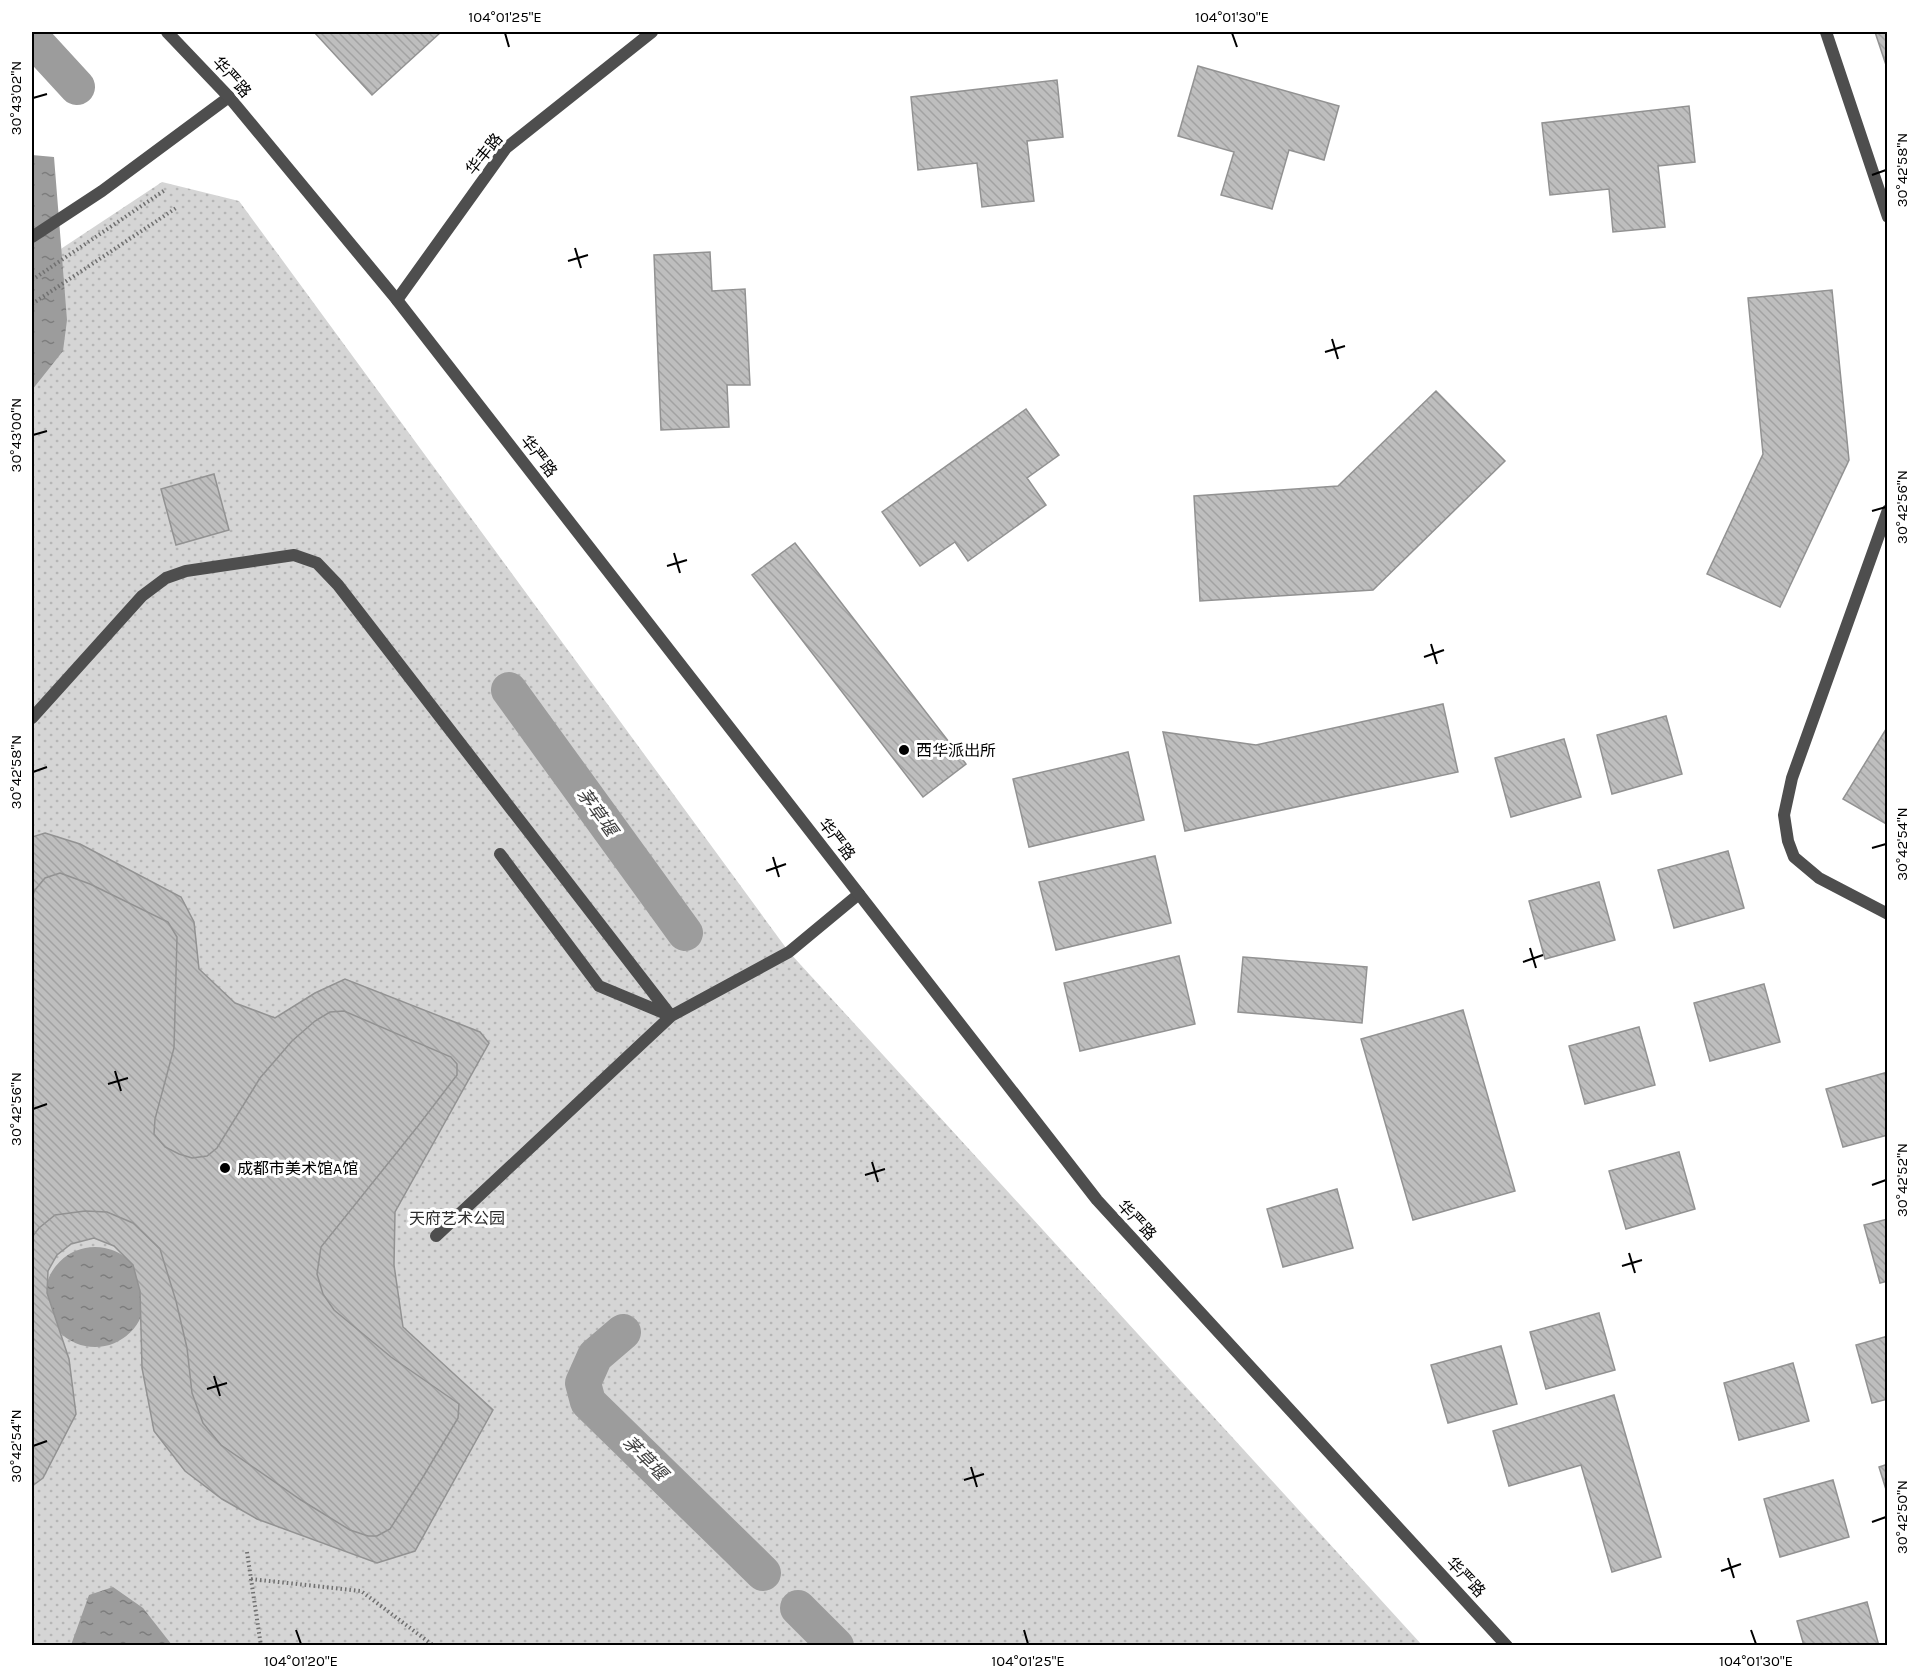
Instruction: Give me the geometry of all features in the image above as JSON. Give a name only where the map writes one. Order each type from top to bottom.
[{"type":"street","name":"华严路","points":[[167,32],[229,97],[397,300],[1097,1200],[1507,1646]]},
{"type":"street","name":"华丰路","points":[[397,300],[506,148],[652,32]]},
{"type":"street","points":[[1826,32],[1887,217]]},
{"type":"street","points":[[32,237],[102,191],[229,97]]},
{"type":"street","points":[[1887,510],[1792,778],[1784,815],[1788,841],[1794,857],[1819,878],[1887,914]]},
{"type":"street","points":[[32,717],[142,596],[166,579],[186,571],[294,555],[317,563],[338,585],[670,1016]]},
{"type":"street","points":[[500,854],[599,986],[670,1016]]},
{"type":"street","points":[[436,1236],[670,1016],[789,952],[859,894]]},
{"type":"path","points":[[32,280],[165,190]]},
{"type":"path","points":[[32,304],[176,208]]},
{"type":"path","points":[[247,1552],[261,1646]]},
{"type":"path","points":[[251,1578],[361,1591],[434,1646]]},
{"type":"green space","name":"天府艺术公园","points":[[162,182],[239,201],[789,952],[1422,1645],[32,1646],[32,268]]},
{"type":"water","points":[[32,155],[54,157],[67,320],[63,351],[32,390]]},
{"type":"water","points":[[95,1247],[114,1250],[131,1261],[142,1278],[145,1297],[142,1316],[131,1333],[114,1344],[95,1347],[76,1344],[59,1333],[48,1316],[45,1297],[48,1278],[59,1261],[76,1250]]},
{"type":"water","points":[[113,1587],[143,1608],[172,1645],[71,1645],[89,1595]]},
{"type":"building","points":[[314,32],[441,32],[372,95]]},
{"type":"building","points":[[1875,32],[1888,32],[1888,71]]},
{"type":"building","points":[[1198,66],[1339,106],[1324,160],[1289,150],[1272,209],[1221,195],[1234,152],[1178,136]]},
{"type":"building","points":[[1057,80],[1063,137],[1027,141],[1034,201],[982,207],[977,163],[918,170],[911,97]]},
{"type":"building","points":[[1689,106],[1695,162],[1658,166],[1665,227],[1613,232],[1609,189],[1550,195],[1542,123]]},
{"type":"building","points":[[710,252],[712,291],[745,289],[750,385],[727,385],[729,427],[661,430],[654,255]]},
{"type":"building","points":[[1832,290],[1849,460],[1780,607],[1707,574],[1763,454],[1748,298]]},
{"type":"building","points":[[1436,391],[1505,461],[1373,590],[1200,601],[1194,496],[1338,486]]},
{"type":"building","points":[[1026,409],[1059,455],[1027,478],[1046,505],[968,561],[955,542],[920,566],[882,512]]},
{"type":"building","points":[[214,474],[229,530],[176,545],[161,489]]},
{"type":"building","points":[[795,543],[966,764],[923,797],[752,575]]},
{"type":"building","points":[[1443,704],[1458,772],[1185,831],[1163,732],[1256,745]]},
{"type":"building","points":[[1666,716],[1682,774],[1612,794],[1597,735]]},
{"type":"building","points":[[1888,726],[1888,825],[1843,799]]},
{"type":"building","points":[[1564,739],[1581,797],[1511,817],[1495,758]]},
{"type":"building","points":[[1128,752],[1144,820],[1029,847],[1013,779]]},
{"type":"building","name":"成都市美术馆A馆","points":[[45,833],[80,844],[181,897],[194,922],[199,969],[235,1003],[275,1018],[315,993],[345,979],[480,1032],[489,1043],[395,1212],[394,1265],[403,1327],[493,1410],[415,1551],[377,1563],[257,1519],[222,1499],[185,1471],[154,1431],[142,1368],[140,1291],[133,1265],[114,1246],[94,1238],[71,1244],[57,1255],[48,1271],[47,1293],[69,1359],[76,1414],[43,1478],[32,1486],[32,837]]},
{"type":"building","points":[[1728,851],[1744,908],[1674,928],[1658,870]]},
{"type":"building","points":[[1155,856],[1171,923],[1056,950],[1039,882]]},
{"type":"building","name":"成都市美术馆A馆","points":[[60,873],[90,884],[168,922],[177,937],[174,1048],[155,1119],[154,1134],[165,1147],[179,1154],[192,1158],[207,1156],[217,1148],[260,1078],[292,1041],[315,1021],[330,1012],[344,1011],[451,1057],[457,1064],[457,1075],[321,1247],[317,1274],[323,1294],[334,1310],[391,1357],[459,1404],[458,1418],[423,1477],[390,1529],[377,1536],[368,1536],[350,1530],[301,1500],[221,1445],[203,1423],[192,1393],[187,1348],[160,1249],[133,1223],[107,1212],[85,1211],[55,1215],[32,1237],[32,897],[45,878]]},
{"type":"building","points":[[1599,882],[1615,940],[1545,959],[1529,901]]},
{"type":"building","points":[[1179,956],[1195,1024],[1080,1051],[1064,983]]},
{"type":"building","points":[[1243,957],[1367,967],[1362,1023],[1238,1012]]},
{"type":"building","points":[[1764,984],[1780,1042],[1710,1061],[1694,1003]]},
{"type":"building","points":[[1463,1010],[1515,1191],[1413,1220],[1361,1039]]},
{"type":"building","points":[[1639,1027],[1655,1085],[1585,1104],[1569,1046]]},
{"type":"building","points":[[1888,1072],[1888,1135],[1843,1147],[1826,1089]]},
{"type":"building","points":[[1679,1152],[1695,1209],[1626,1229],[1609,1171]]},
{"type":"building","points":[[1337,1189],[1353,1248],[1283,1267],[1267,1209]]},
{"type":"building","points":[[1888,1219],[1888,1281],[1880,1283],[1864,1225]]},
{"type":"building","points":[[1599,1313],[1615,1370],[1546,1389],[1530,1332]]},
{"type":"building","points":[[1888,1336],[1888,1399],[1872,1403],[1856,1345]]},
{"type":"building","points":[[1501,1346],[1517,1404],[1448,1423],[1431,1365]]},
{"type":"building","points":[[1793,1363],[1809,1421],[1739,1440],[1724,1383]]},
{"type":"building","points":[[1614,1395],[1661,1557],[1612,1572],[1581,1465],[1509,1486],[1493,1431]]},
{"type":"building","points":[[1888,1464],[1888,1496],[1879,1467]]},
{"type":"building","points":[[1833,1480],[1849,1537],[1780,1557],[1764,1499]]},
{"type":"building","points":[[1867,1602],[1879,1646],[1804,1646],[1797,1621]]},
{"type":"waterway","name":"茅草堰","points":[[32,38],[77,87]]},
{"type":"waterway","name":"茅草堰","points":[[509,690],[685,933]]},
{"type":"waterway","name":"茅草堰","points":[[623,1332],[595,1356],[583,1383],[588,1402],[763,1573]]},
{"type":"waterway","name":"茅草堰","points":[[798,1608],[836,1646]]},
{"type":"place","name":"西华派出所","points":[[904,750]]},
{"type":"place","name":"成都市美术馆A馆","points":[[225,1168]]}]
